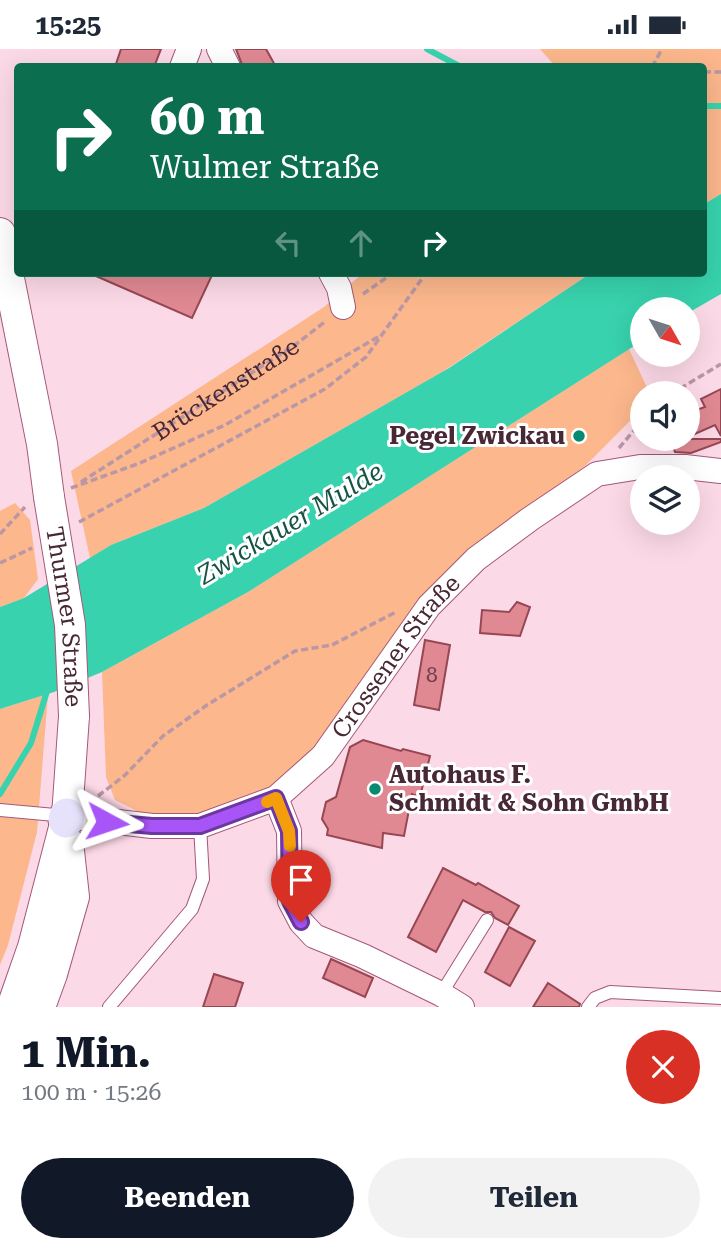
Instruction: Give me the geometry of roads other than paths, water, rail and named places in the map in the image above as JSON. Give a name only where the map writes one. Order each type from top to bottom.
[{"type":"street","name":"Thurmer Straße","points":[[0,233],[42,444],[70,625],[74,716],[67,818],[74,897],[40,1007]]},
{"type":"street","points":[[333,277],[339,288],[343,307]]},
{"type":"street","name":"Crossener Straße","points":[[67,818],[152,826],[200,826],[276,798],[323,756],[429,606],[476,559],[530,519],[597,474],[640,467],[685,467],[721,471]]},
{"type":"street","points":[[276,798],[289,831],[290,901],[301,922],[314,936],[363,956],[452,1000]]},
{"type":"street","name":"Thurmer Straße","points":[[12,1007],[33,947],[67,818]]},
{"type":"lane","points":[[0,810],[67,818]]},
{"type":"lane","points":[[108,1007],[192,909],[203,879],[200,826]]},
{"type":"lane","points":[[452,1000],[487,920]]},
{"type":"lane","points":[[588,1007],[595,997],[610,992],[721,998]]},
{"type":"water","name":"Zwickauer Mulde","points":[[721,194],[721,294],[700,306],[700,297],[630,297],[630,349],[248,592],[102,672],[54,692],[0,709],[0,607],[24,598],[111,545],[204,508],[449,368],[585,277],[707,277],[707,202]]},
{"type":"waterway","points":[[427,49],[453,63]]},
{"type":"waterway","points":[[707,106],[721,106]]},
{"type":"waterway","points":[[0,794],[31,743],[48,688]]},
{"type":"place","name":"Pegel Zwickau","points":[[579,436]]},
{"type":"place","name":"Autohaus F. Schmidt & Sohn GmbH","points":[[375,789]]}]
